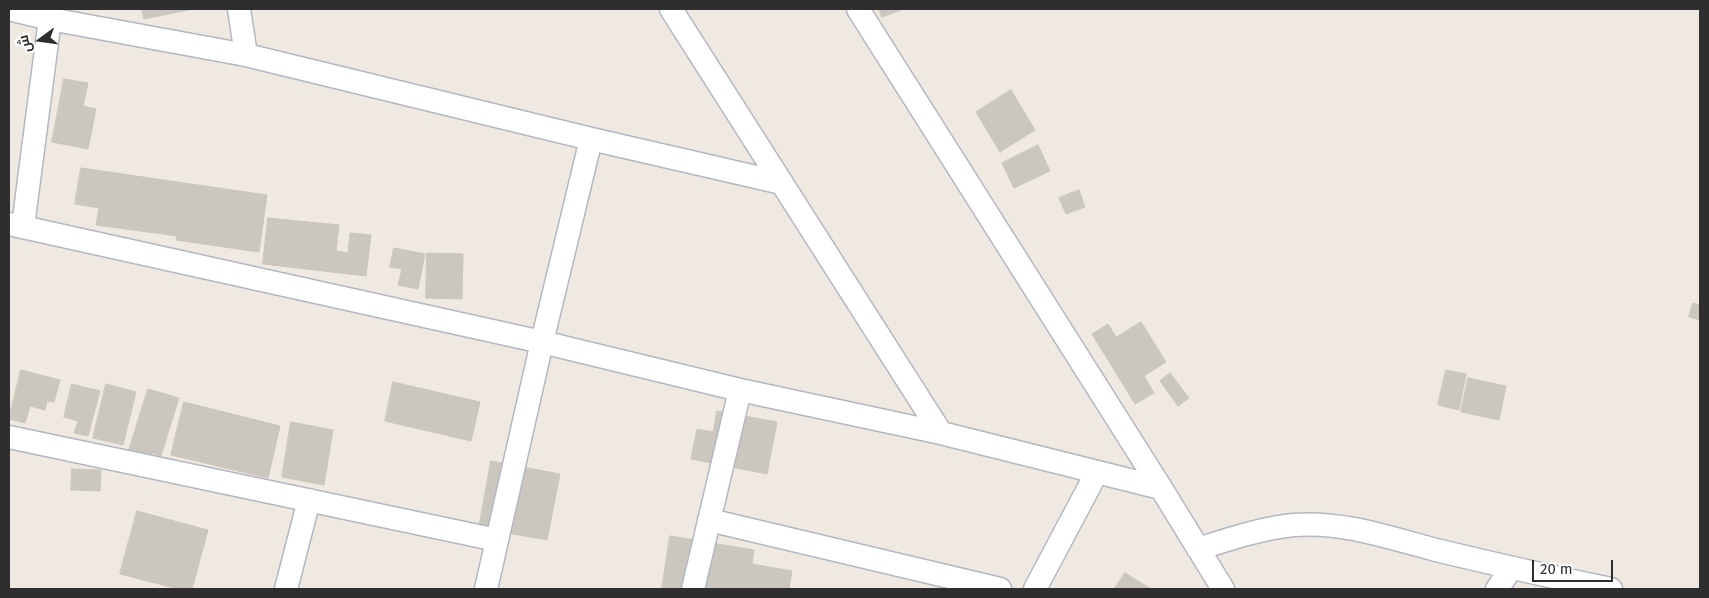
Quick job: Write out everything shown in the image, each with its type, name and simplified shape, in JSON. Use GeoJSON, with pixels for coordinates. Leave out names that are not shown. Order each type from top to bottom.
{"type":"FeatureCollection","features":[{"type":"Feature","properties":{"kind":"street"},"geometry":{"type":"LineString","coordinates":[[239,9],[246,55]]}},
{"type":"Feature","properties":{"kind":"street"},"geometry":{"type":"LineString","coordinates":[[671,9],[941,433]]}},
{"type":"Feature","properties":{"kind":"street"},"geometry":{"type":"LineString","coordinates":[[858,9],[1223,589]]}},
{"type":"Feature","properties":{"kind":"street"},"geometry":{"type":"LineString","coordinates":[[9,10],[50,14],[246,55],[591,139],[782,183]]}},
{"type":"Feature","properties":{"kind":"street"},"geometry":{"type":"LineString","coordinates":[[50,14],[16,225],[542,342],[740,390],[941,433],[1161,488]]}},
{"type":"Feature","properties":{"kind":"street"},"geometry":{"type":"LineString","coordinates":[[486,589],[542,342],[591,139]]}},
{"type":"Feature","properties":{"kind":"street"},"geometry":{"type":"LineString","coordinates":[[693,589],[740,390]]}},
{"type":"Feature","properties":{"kind":"street"},"geometry":{"type":"LineString","coordinates":[[10,441],[309,500],[497,540]]}},
{"type":"Feature","properties":{"kind":"street"},"geometry":{"type":"LineString","coordinates":[[1035,589],[1097,472]]}},
{"type":"Feature","properties":{"kind":"street"},"geometry":{"type":"LineString","coordinates":[[286,589],[309,500]]}},
{"type":"Feature","properties":{"kind":"street"},"geometry":{"type":"LineString","coordinates":[[709,520],[1000,589]]}},
{"type":"Feature","properties":{"kind":"street"},"geometry":{"type":"LineString","coordinates":[[1198,549],[1262,531],[1294,525],[1327,526],[1377,534],[1511,568],[1611,589]]}},
{"type":"Feature","properties":{"kind":"street"},"geometry":{"type":"LineString","coordinates":[[1497,589],[1511,568]]}},
{"type":"Feature","properties":{"kind":"building"},"geometry":{"type":"Polygon","coordinates":[[[142,9],[193,9],[144,19],[142,9]]]}},
{"type":"Feature","properties":{"kind":"building"},"geometry":{"type":"Polygon","coordinates":[[[879,9],[901,9],[901,10],[882,17],[879,9]]]}},
{"type":"Feature","properties":{"kind":"building"},"geometry":{"type":"Polygon","coordinates":[[[64,79],[88,83],[83,106],[96,109],[88,149],[52,142],[64,79]]]}},
{"type":"Feature","properties":{"kind":"building"},"geometry":{"type":"Polygon","coordinates":[[[1011,90],[1035,130],[1000,152],[976,112],[1011,90]]]}},
{"type":"Feature","properties":{"kind":"building"},"geometry":{"type":"Polygon","coordinates":[[[1038,145],[1050,171],[1014,188],[1002,163],[1038,145]]]}},
{"type":"Feature","properties":{"kind":"building"},"geometry":{"type":"Polygon","coordinates":[[[81,168],[267,195],[259,252],[176,240],[177,236],[96,225],[99,208],[75,204],[81,168]]]}},
{"type":"Feature","properties":{"kind":"building"},"geometry":{"type":"Polygon","coordinates":[[[1079,190],[1085,207],[1066,214],[1059,198],[1079,190]]]}},
{"type":"Feature","properties":{"kind":"building"},"geometry":{"type":"Polygon","coordinates":[[[268,218],[339,225],[336,251],[348,253],[350,233],[371,235],[366,276],[263,264],[268,218]]]}},
{"type":"Feature","properties":{"kind":"building"},"geometry":{"type":"Polygon","coordinates":[[[394,248],[425,254],[418,289],[398,285],[402,269],[390,267],[394,248]]]}},
{"type":"Feature","properties":{"kind":"building"},"geometry":{"type":"Polygon","coordinates":[[[427,253],[463,254],[462,299],[426,298],[427,253]]]}},
{"type":"Feature","properties":{"kind":"building"},"geometry":{"type":"Polygon","coordinates":[[[1693,303],[1700,305],[1700,320],[1689,317],[1693,303]]]}},
{"type":"Feature","properties":{"kind":"building"},"geometry":{"type":"Polygon","coordinates":[[[1141,322],[1166,362],[1144,376],[1154,393],[1135,404],[1092,334],[1108,324],[1116,337],[1141,322]]]}},
{"type":"Feature","properties":{"kind":"building"},"geometry":{"type":"Polygon","coordinates":[[[21,370],[60,380],[54,402],[47,401],[45,410],[30,406],[25,423],[9,419],[21,370]]]}},
{"type":"Feature","properties":{"kind":"building"},"geometry":{"type":"Polygon","coordinates":[[[1446,370],[1466,374],[1459,410],[1438,405],[1446,370]]]}},
{"type":"Feature","properties":{"kind":"building"},"geometry":{"type":"Polygon","coordinates":[[[1170,373],[1189,398],[1178,406],[1160,381],[1170,373]]]}},
{"type":"Feature","properties":{"kind":"building"},"geometry":{"type":"Polygon","coordinates":[[[1468,378],[1506,386],[1499,420],[1461,412],[1468,378]]]}},
{"type":"Feature","properties":{"kind":"building"},"geometry":{"type":"Polygon","coordinates":[[[393,382],[480,402],[471,441],[385,421],[393,382]]]}},
{"type":"Feature","properties":{"kind":"building"},"geometry":{"type":"Polygon","coordinates":[[[72,384],[100,391],[88,436],[74,433],[78,421],[64,417],[72,384]]]}},
{"type":"Feature","properties":{"kind":"building"},"geometry":{"type":"Polygon","coordinates":[[[106,384],[136,392],[123,445],[93,438],[106,384]]]}},
{"type":"Feature","properties":{"kind":"building"},"geometry":{"type":"Polygon","coordinates":[[[148,389],[179,398],[161,456],[152,453],[151,457],[129,450],[148,389]]]}},
{"type":"Feature","properties":{"kind":"building"},"geometry":{"type":"Polygon","coordinates":[[[184,402],[280,426],[268,478],[171,455],[184,402]]]}},
{"type":"Feature","properties":{"kind":"building"},"geometry":{"type":"Polygon","coordinates":[[[717,411],[777,422],[767,474],[691,459],[697,429],[713,432],[717,411]]]}},
{"type":"Feature","properties":{"kind":"building"},"geometry":{"type":"Polygon","coordinates":[[[291,422],[333,430],[324,485],[282,477],[291,422]]]}},
{"type":"Feature","properties":{"kind":"building"},"geometry":{"type":"Polygon","coordinates":[[[491,461],[560,474],[547,540],[479,528],[491,461]]]}},
{"type":"Feature","properties":{"kind":"building"},"geometry":{"type":"Polygon","coordinates":[[[72,469],[101,470],[100,491],[71,490],[72,469]]]}},
{"type":"Feature","properties":{"kind":"building"},"geometry":{"type":"Polygon","coordinates":[[[137,511],[208,530],[192,589],[179,589],[120,574],[137,511]]]}},
{"type":"Feature","properties":{"kind":"building"},"geometry":{"type":"Polygon","coordinates":[[[670,536],[754,550],[752,564],[792,571],[789,589],[662,589],[670,536]]]}},
{"type":"Feature","properties":{"kind":"building"},"geometry":{"type":"Polygon","coordinates":[[[1125,573],[1151,589],[1114,589],[1125,573]]]}}]}
